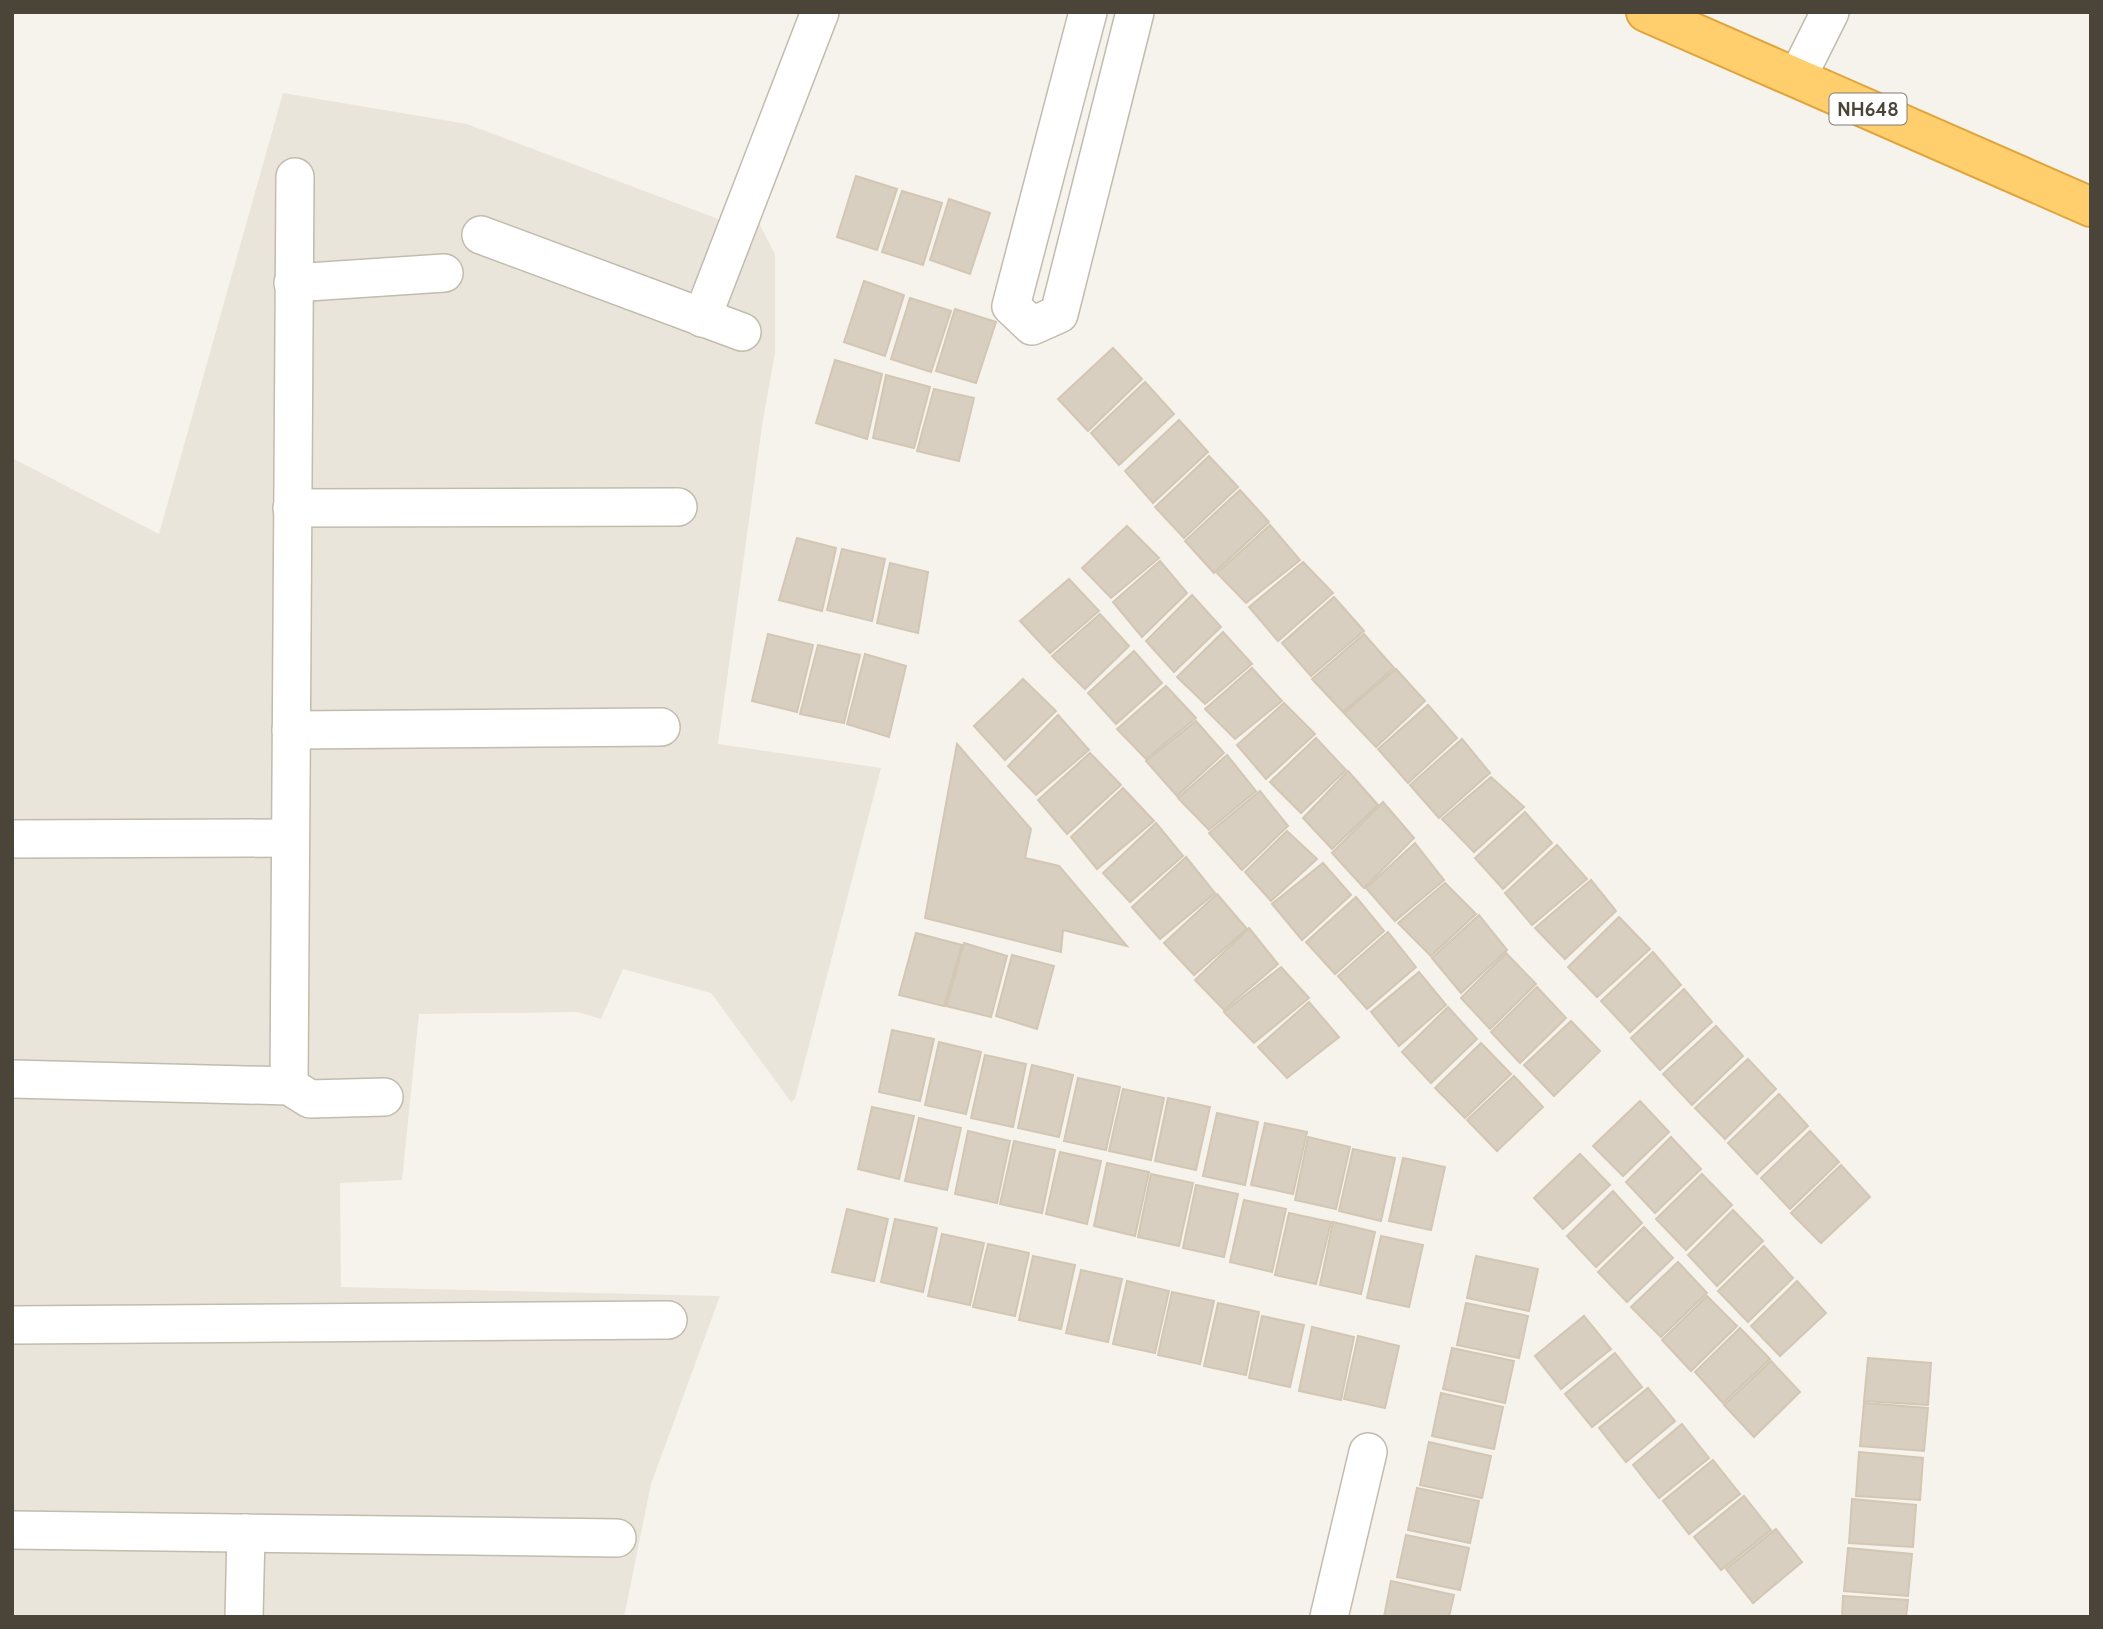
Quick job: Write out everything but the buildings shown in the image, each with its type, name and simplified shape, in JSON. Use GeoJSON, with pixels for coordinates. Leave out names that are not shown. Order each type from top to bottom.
{"type":"FeatureCollection","features":[{"type":"Feature","properties":{"kind":"highway","name":"NH648"},"geometry":{"type":"LineString","coordinates":[[1646,12],[2091,207]]}},
{"type":"Feature","properties":{"kind":"street"},"geometry":{"type":"LineString","coordinates":[[702,318],[820,12]]}},
{"type":"Feature","properties":{"kind":"street"},"geometry":{"type":"LineString","coordinates":[[1088,12],[1011,306],[1032,326],[1059,314],[1135,12]]}},
{"type":"Feature","properties":{"kind":"street"},"geometry":{"type":"LineString","coordinates":[[1797,78],[1830,12]]}},
{"type":"Feature","properties":{"kind":"street"},"geometry":{"type":"LineString","coordinates":[[289,1086],[295,177]]}},
{"type":"Feature","properties":{"kind":"street"},"geometry":{"type":"LineString","coordinates":[[481,234],[743,332]]}},
{"type":"Feature","properties":{"kind":"street"},"geometry":{"type":"LineString","coordinates":[[293,283],[443,273]]}},
{"type":"Feature","properties":{"kind":"street"},"geometry":{"type":"LineString","coordinates":[[292,508],[678,507]]}},
{"type":"Feature","properties":{"kind":"street"},"geometry":{"type":"LineString","coordinates":[[291,730],[661,727]]}},
{"type":"Feature","properties":{"kind":"street"},"geometry":{"type":"LineString","coordinates":[[12,839],[290,838]]}},
{"type":"Feature","properties":{"kind":"street"},"geometry":{"type":"LineString","coordinates":[[12,1079],[289,1086],[310,1099],[384,1097]]}},
{"type":"Feature","properties":{"kind":"street"},"geometry":{"type":"LineString","coordinates":[[12,1325],[668,1320]]}},
{"type":"Feature","properties":{"kind":"street"},"geometry":{"type":"LineString","coordinates":[[1329,1617],[1368,1452]]}},
{"type":"Feature","properties":{"kind":"street"},"geometry":{"type":"LineString","coordinates":[[12,1530],[617,1538]]}},
{"type":"Feature","properties":{"kind":"street"},"geometry":{"type":"LineString","coordinates":[[244,1617],[246,1533]]}},
{"type":"Feature","properties":{"kind":"shaded area"},"geometry":{"type":"Polygon","coordinates":[[[283,93],[467,124],[721,220],[754,214],[775,254],[775,354],[763,419],[718,744],[881,768],[795,1099],[791,1102],[711,993],[623,969],[601,1019],[578,1012],[419,1014],[402,1180],[340,1183],[341,1287],[720,1296],[651,1484],[624,1617],[12,1617],[12,458],[159,534],[283,93]]]}}]}
